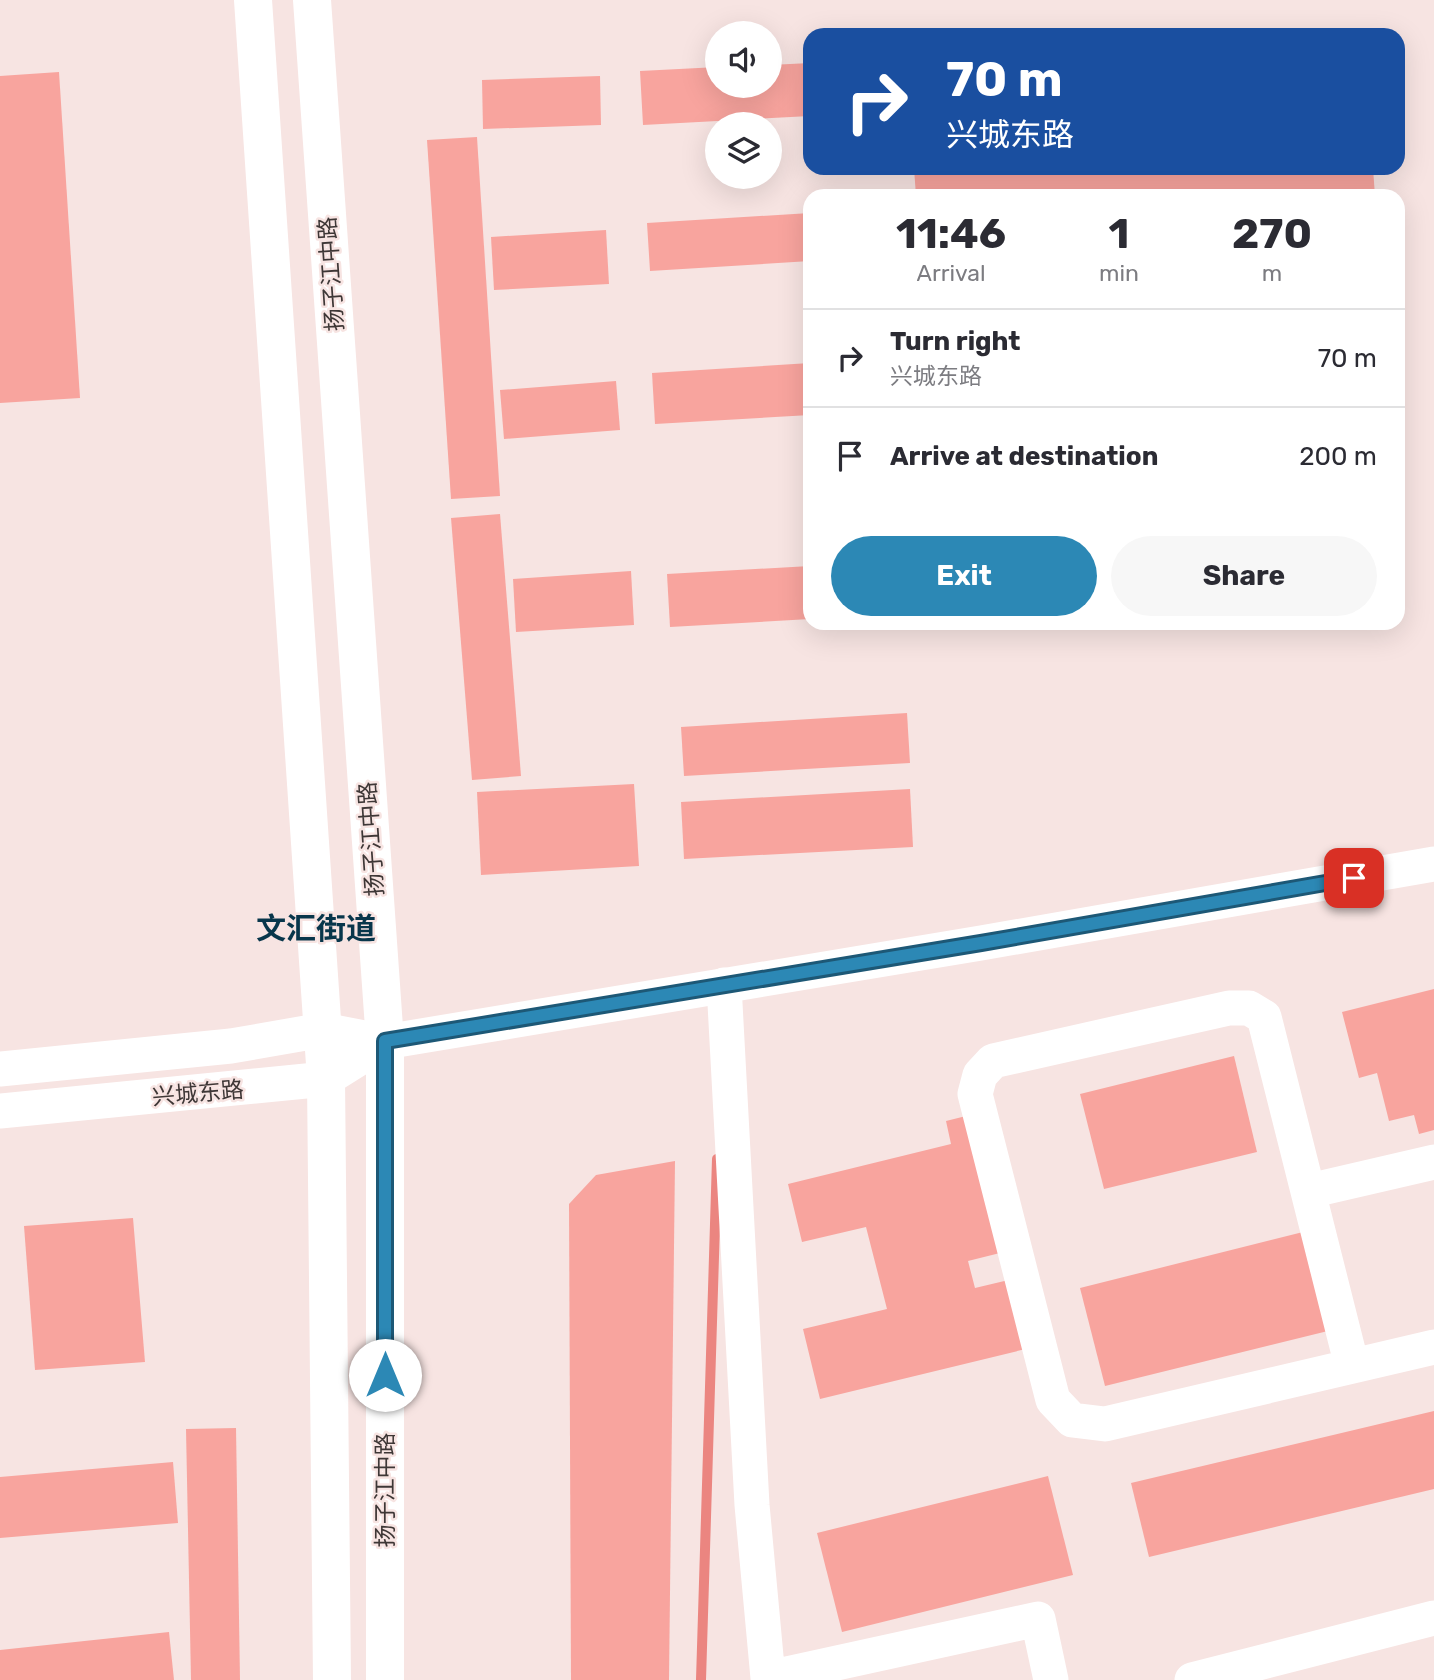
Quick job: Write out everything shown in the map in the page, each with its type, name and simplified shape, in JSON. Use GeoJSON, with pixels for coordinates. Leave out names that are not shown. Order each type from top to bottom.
{"type":"FeatureCollection","features":[{"type":"Feature","properties":{"kind":"main road"},"geometry":{"type":"LineString","coordinates":[[253,0],[326,1079],[332,1680]]}},
{"type":"Feature","properties":{"kind":"main road","name":"扬子江中路"},"geometry":{"type":"LineString","coordinates":[[312,0],[385,1041],[385,1680]]}},
{"type":"Feature","properties":{"kind":"street","name":"兴城东路"},"geometry":{"type":"LineString","coordinates":[[0,1069],[231,1046],[323,1030],[385,1041],[981,943],[1434,864]]}},
{"type":"Feature","properties":{"kind":"street"},"geometry":{"type":"LineString","coordinates":[[724,985],[752,1505],[768,1678],[1038,1619],[1051,1680]]}},
{"type":"Feature","properties":{"kind":"street"},"geometry":{"type":"LineString","coordinates":[[1352,1366],[1264,1017],[1249,1008],[1230,1008],[993,1061],[980,1075],[975,1094],[1053,1399],[1072,1420],[1105,1424],[1434,1347]]}},
{"type":"Feature","properties":{"kind":"street","name":"兴城东路"},"geometry":{"type":"LineString","coordinates":[[0,1111],[326,1079],[385,1041]]}},
{"type":"Feature","properties":{"kind":"street"},"geometry":{"type":"LineString","coordinates":[[1309,1191],[1434,1162]]}},
{"type":"Feature","properties":{"kind":"street"},"geometry":{"type":"LineString","coordinates":[[1192,1680],[1434,1618]]}},
{"type":"Feature","properties":{"kind":"building"},"geometry":{"type":"Polygon","coordinates":[[[803,63],[803,116],[782,118],[782,112],[705,112],[705,122],[643,125],[640,71],[705,68],[705,98],[782,98],[782,64],[803,63]]]}},
{"type":"Feature","properties":{"kind":"building"},"geometry":{"type":"Polygon","coordinates":[[[59,72],[80,398],[0,403],[0,76],[59,72]]]}},
{"type":"Feature","properties":{"kind":"building"},"geometry":{"type":"Polygon","coordinates":[[[600,76],[601,125],[483,129],[482,80],[600,76]]]}},
{"type":"Feature","properties":{"kind":"building"},"geometry":{"type":"Polygon","coordinates":[[[477,137],[500,496],[451,499],[427,140],[477,137]]]}},
{"type":"Feature","properties":{"kind":"building"},"geometry":{"type":"Polygon","coordinates":[[[914,175],[1374,175],[1374,189],[916,189],[914,175]]]}},
{"type":"Feature","properties":{"kind":"building"},"geometry":{"type":"Polygon","coordinates":[[[803,213],[803,261],[650,271],[647,223],[803,213]]]}},
{"type":"Feature","properties":{"kind":"building"},"geometry":{"type":"Polygon","coordinates":[[[606,230],[609,284],[494,290],[491,237],[606,230]]]}},
{"type":"Feature","properties":{"kind":"building"},"geometry":{"type":"Polygon","coordinates":[[[803,363],[803,415],[655,424],[652,373],[803,363]]]}},
{"type":"Feature","properties":{"kind":"building"},"geometry":{"type":"Polygon","coordinates":[[[616,381],[620,430],[504,439],[500,390],[616,381]]]}},
{"type":"Feature","properties":{"kind":"building"},"geometry":{"type":"Polygon","coordinates":[[[500,514],[521,776],[472,780],[451,518],[500,514]]]}},
{"type":"Feature","properties":{"kind":"building"},"geometry":{"type":"Polygon","coordinates":[[[803,566],[803,619],[670,627],[667,574],[803,566]]]}},
{"type":"Feature","properties":{"kind":"building"},"geometry":{"type":"Polygon","coordinates":[[[631,571],[634,625],[516,632],[513,579],[631,571]]]}},
{"type":"Feature","properties":{"kind":"building"},"geometry":{"type":"Polygon","coordinates":[[[907,713],[910,763],[684,776],[681,727],[907,713]]]}},
{"type":"Feature","properties":{"kind":"building"},"geometry":{"type":"Polygon","coordinates":[[[634,784],[639,866],[481,875],[477,792],[634,784]]]}},
{"type":"Feature","properties":{"kind":"building"},"geometry":{"type":"Polygon","coordinates":[[[910,789],[913,847],[684,859],[681,802],[910,789]]]}},
{"type":"Feature","properties":{"kind":"building"},"geometry":{"type":"Polygon","coordinates":[[[1434,989],[1434,1130],[1419,1134],[1414,1115],[1389,1121],[1377,1073],[1359,1078],[1342,1012],[1434,989]]]}},
{"type":"Feature","properties":{"kind":"building"},"geometry":{"type":"Polygon","coordinates":[[[1234,1056],[1257,1152],[1104,1189],[1080,1094],[1234,1056]]]}},
{"type":"Feature","properties":{"kind":"building"},"geometry":{"type":"Polygon","coordinates":[[[966,1116],[1000,1253],[968,1261],[975,1288],[1017,1278],[1034,1347],[820,1399],[803,1329],[887,1309],[866,1227],[802,1242],[788,1184],[951,1144],[946,1121],[966,1116]]]}},
{"type":"Feature","properties":{"kind":"building"},"geometry":{"type":"Polygon","coordinates":[[[675,1161],[669,1680],[571,1680],[569,1204],[596,1175],[675,1161]]]}},
{"type":"Feature","properties":{"kind":"building"},"geometry":{"type":"Polygon","coordinates":[[[133,1218],[145,1362],[35,1370],[24,1226],[133,1218]]]}},
{"type":"Feature","properties":{"kind":"building"},"geometry":{"type":"Polygon","coordinates":[[[1311,1230],[1336,1329],[1105,1386],[1080,1288],[1311,1230]]]}},
{"type":"Feature","properties":{"kind":"building"},"geometry":{"type":"Polygon","coordinates":[[[1434,1411],[1434,1489],[1149,1557],[1131,1483],[1434,1411]]]}},
{"type":"Feature","properties":{"kind":"building"},"geometry":{"type":"Polygon","coordinates":[[[236,1428],[240,1680],[191,1680],[186,1429],[236,1428]]]}},
{"type":"Feature","properties":{"kind":"building"},"geometry":{"type":"Polygon","coordinates":[[[173,1462],[178,1523],[0,1538],[0,1477],[173,1462]]]}},
{"type":"Feature","properties":{"kind":"building"},"geometry":{"type":"Polygon","coordinates":[[[1048,1476],[1073,1575],[842,1632],[817,1533],[1048,1476]]]}},
{"type":"Feature","properties":{"kind":"building"},"geometry":{"type":"Polygon","coordinates":[[[169,1632],[174,1680],[0,1680],[0,1650],[169,1632]]]}},
{"type":"Feature","properties":{"kind":"waterway"},"geometry":{"type":"LineString","coordinates":[[701,1680],[717,1159]]}},
{"type":"Feature","properties":{"kind":"district","name":"文汇街道"},"geometry":{"type":"Point","coordinates":[316,929]}},
{"type":"Feature","properties":{"kind":"route"},"geometry":{"type":"LineString","coordinates":[[385,1375],[385,1041],[981,943],[1354,878]]}}]}
